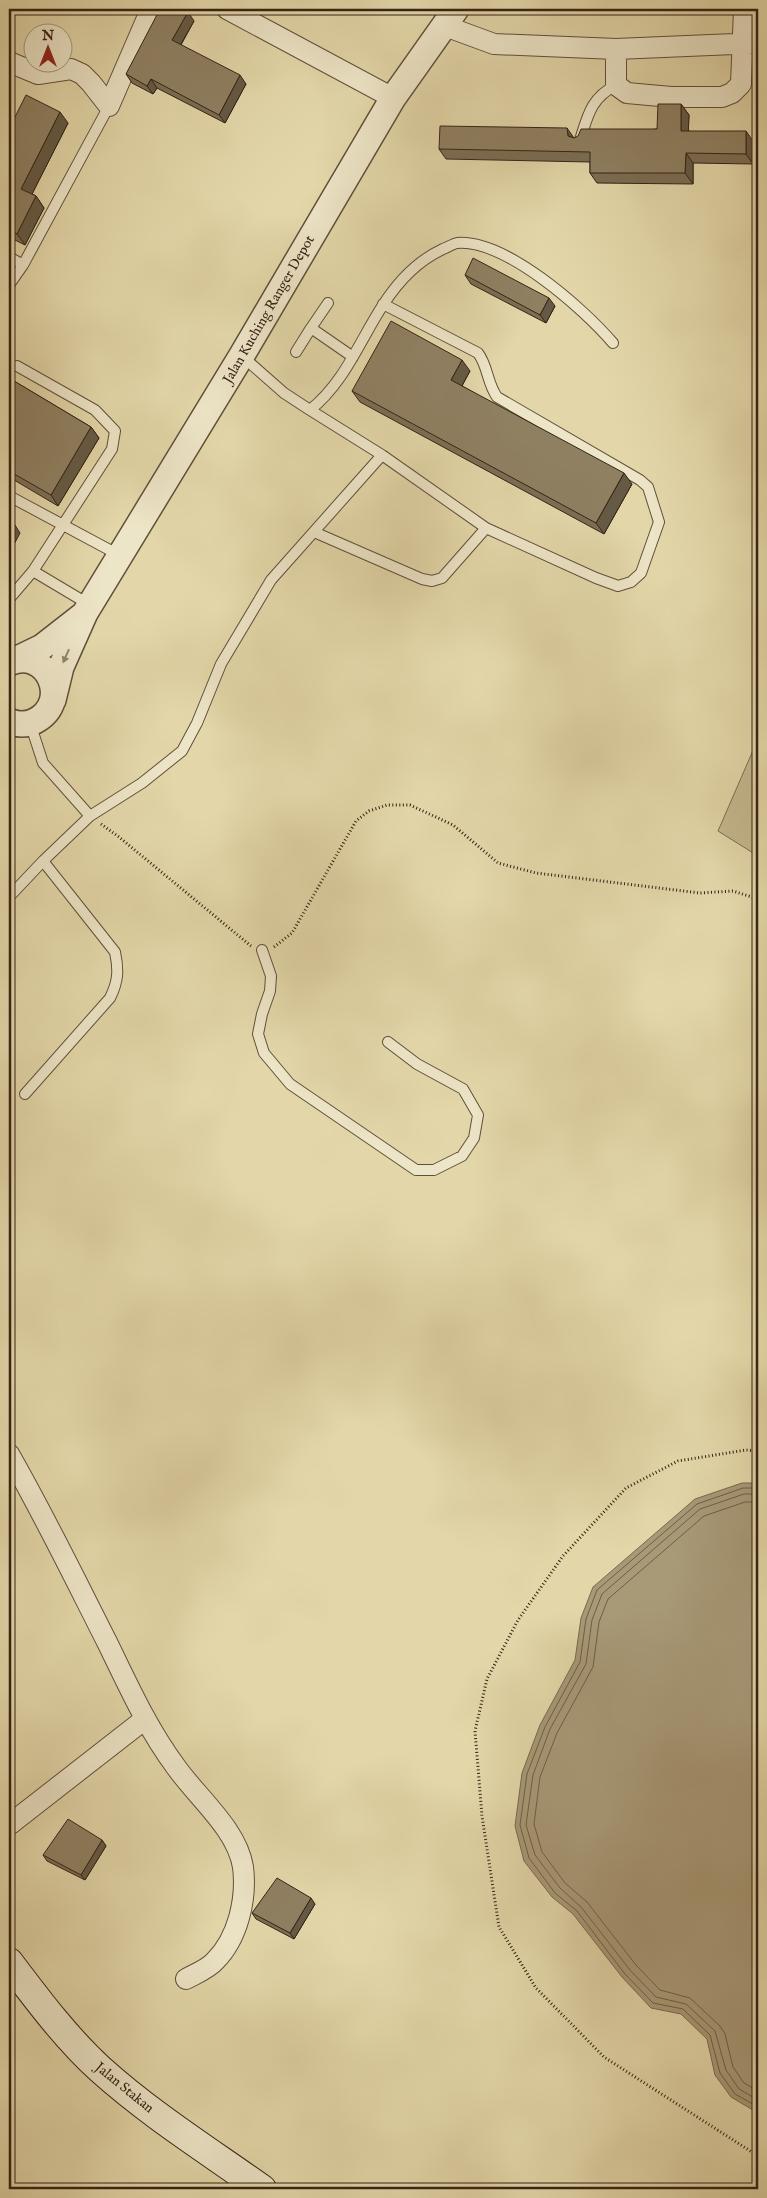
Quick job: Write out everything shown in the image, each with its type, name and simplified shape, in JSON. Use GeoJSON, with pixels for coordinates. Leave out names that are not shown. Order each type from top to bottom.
{"type":"FeatureCollection","features":[{"type":"Feature","properties":{"kind":"main road","name":"Jalan Stakan"},"geometry":{"type":"LineString","coordinates":[[9,1962],[52,2017],[99,2068],[141,2103],[262,2189]]}},
{"type":"Feature","properties":{"kind":"street"},"geometry":{"type":"LineString","coordinates":[[9,62],[38,74],[71,69],[82,74],[109,106],[151,9]]}},
{"type":"Feature","properties":{"kind":"street"},"geometry":{"type":"LineString","coordinates":[[227,9],[393,98]]}},
{"type":"Feature","properties":{"kind":"street"},"geometry":{"type":"LineString","coordinates":[[616,49],[616,84],[627,93],[671,97],[722,97],[732,93],[741,84],[750,43],[744,9],[758,9]]}},
{"type":"Feature","properties":{"kind":"street"},"geometry":{"type":"LineString","coordinates":[[450,17],[494,44],[616,49],[750,43]]}},
{"type":"Feature","properties":{"kind":"street","name":"Jalan Kuching Ranger Depot"},"geometry":{"type":"LineString","coordinates":[[53,700],[61,666],[88,609],[242,355],[393,98],[450,17]]}},
{"type":"Feature","properties":{"kind":"street"},"geometry":{"type":"LineString","coordinates":[[12,662],[42,646],[88,609]]}},
{"type":"Feature","properties":{"kind":"street"},"geometry":{"type":"LineString","coordinates":[[12,662],[31,661],[43,667],[51,679],[54,689],[53,700],[42,717],[19,722]]}},
{"type":"Feature","properties":{"kind":"street"},"geometry":{"type":"LineString","coordinates":[[9,1454],[67,1561],[145,1719],[177,1770],[220,1820],[233,1842],[243,1866],[241,1916],[231,1941],[214,1962],[186,1979]]}},
{"type":"Feature","properties":{"kind":"street"},"geometry":{"type":"LineString","coordinates":[[9,1825],[145,1719]]}},
{"type":"Feature","properties":{"kind":"lane"},"geometry":{"type":"LineString","coordinates":[[580,142],[590,108],[602,94],[616,84]]}},
{"type":"Feature","properties":{"kind":"lane"},"geometry":{"type":"LineString","coordinates":[[9,285],[23,265],[109,106]]}},
{"type":"Feature","properties":{"kind":"lane"},"geometry":{"type":"LineString","coordinates":[[310,410],[324,399],[353,357],[384,304],[406,274],[419,262],[456,243],[478,245],[500,253],[557,289],[596,324],[612,343]]}},
{"type":"Feature","properties":{"kind":"lane"},"geometry":{"type":"LineString","coordinates":[[9,258],[23,265]]}},
{"type":"Feature","properties":{"kind":"lane"},"geometry":{"type":"LineString","coordinates":[[296,352],[328,302]]}},
{"type":"Feature","properties":{"kind":"lane"},"geometry":{"type":"LineString","coordinates":[[242,355],[284,393],[382,455],[486,528],[596,578],[618,586],[631,582],[641,573],[659,522],[648,487],[640,480],[497,397],[491,389],[485,362],[478,353],[384,304]]}},
{"type":"Feature","properties":{"kind":"lane"},"geometry":{"type":"LineString","coordinates":[[310,328],[353,357]]}},
{"type":"Feature","properties":{"kind":"lane"},"geometry":{"type":"LineString","coordinates":[[9,599],[33,571],[112,449],[115,431],[95,410],[17,366]]}},
{"type":"Feature","properties":{"kind":"lane"},"geometry":{"type":"LineString","coordinates":[[9,898],[43,861],[90,816],[142,783],[182,751],[197,723],[221,664],[271,580],[382,455]]}},
{"type":"Feature","properties":{"kind":"lane"},"geometry":{"type":"LineString","coordinates":[[9,496],[62,526],[120,555]]}},
{"type":"Feature","properties":{"kind":"lane"},"geometry":{"type":"LineString","coordinates":[[314,532],[422,579],[432,581],[442,578],[486,528]]}},
{"type":"Feature","properties":{"kind":"lane"},"geometry":{"type":"LineString","coordinates":[[33,571],[88,609]]}},
{"type":"Feature","properties":{"kind":"lane"},"geometry":{"type":"LineString","coordinates":[[19,722],[43,763],[90,816]]}},
{"type":"Feature","properties":{"kind":"lane"},"geometry":{"type":"LineString","coordinates":[[25,1094],[110,998],[118,981],[115,952],[43,861]]}},
{"type":"Feature","properties":{"kind":"lane"},"geometry":{"type":"LineString","coordinates":[[262,950],[271,976],[270,991],[262,1014],[258,1034],[264,1053],[290,1084],[416,1170],[434,1170],[462,1156],[474,1138],[478,1115],[463,1089],[418,1064],[388,1042]]}},
{"type":"Feature","properties":{"kind":"path"},"geometry":{"type":"LineString","coordinates":[[90,816],[119,837],[247,945],[262,950],[277,947],[292,933],[356,821],[368,811],[387,805],[410,805],[453,825],[498,863],[536,873],[700,892],[733,891],[758,899]]}},
{"type":"Feature","properties":{"kind":"path"},"geometry":{"type":"LineString","coordinates":[[758,1451],[746,1450],[678,1461],[626,1488],[563,1556],[518,1620],[487,1679],[476,1731],[482,1816],[499,1927],[536,1988],[604,2057],[758,2156]]}},
{"type":"Feature","properties":{"kind":"shaded area"},"geometry":{"type":"Polygon","coordinates":[[[758,739],[758,856],[718,831],[758,739]]]}},
{"type":"Feature","properties":{"kind":"water"},"geometry":{"type":"Polygon","coordinates":[[[742,1483],[758,1483],[758,2113],[731,2097],[715,2075],[707,2039],[681,2014],[651,2008],[622,1977],[573,1914],[552,1897],[524,1861],[515,1826],[522,1773],[540,1725],[575,1660],[581,1618],[593,1587],[695,1499],[742,1483]]]}},
{"type":"Feature","properties":{"kind":"building"},"geometry":{"type":"Polygon","coordinates":[[[160,9],[181,9],[188,12],[172,40],[240,75],[219,115],[151,79],[147,86],[126,74],[160,9]]]}},
{"type":"Feature","properties":{"kind":"building"},"geometry":{"type":"Polygon","coordinates":[[[26,95],[60,112],[21,189],[36,196],[17,234],[9,230],[9,129],[26,95]]]}},
{"type":"Feature","properties":{"kind":"building"},"geometry":{"type":"Polygon","coordinates":[[[658,104],[681,104],[681,131],[746,131],[746,154],[686,153],[685,173],[590,173],[590,152],[439,149],[440,126],[567,128],[568,136],[574,138],[578,136],[581,129],[657,129],[658,104]]]}},
{"type":"Feature","properties":{"kind":"building"},"geometry":{"type":"Polygon","coordinates":[[[473,258],[549,298],[540,315],[465,275],[473,258]]]}},
{"type":"Feature","properties":{"kind":"building"},"geometry":{"type":"Polygon","coordinates":[[[391,321],[462,360],[451,380],[624,473],[596,523],[352,391],[391,321]]]}},
{"type":"Feature","properties":{"kind":"building"},"geometry":{"type":"Polygon","coordinates":[[[9,378],[91,427],[51,495],[9,471],[9,378]]]}},
{"type":"Feature","properties":{"kind":"building"},"geometry":{"type":"Polygon","coordinates":[[[9,520],[13,522],[9,529],[9,520]]]}},
{"type":"Feature","properties":{"kind":"building"},"geometry":{"type":"Polygon","coordinates":[[[68,1819],[102,1840],[81,1875],[43,1855],[68,1819]]]}},
{"type":"Feature","properties":{"kind":"building"},"geometry":{"type":"Polygon","coordinates":[[[277,1878],[311,1898],[290,1933],[252,1913],[277,1878]]]}}]}
